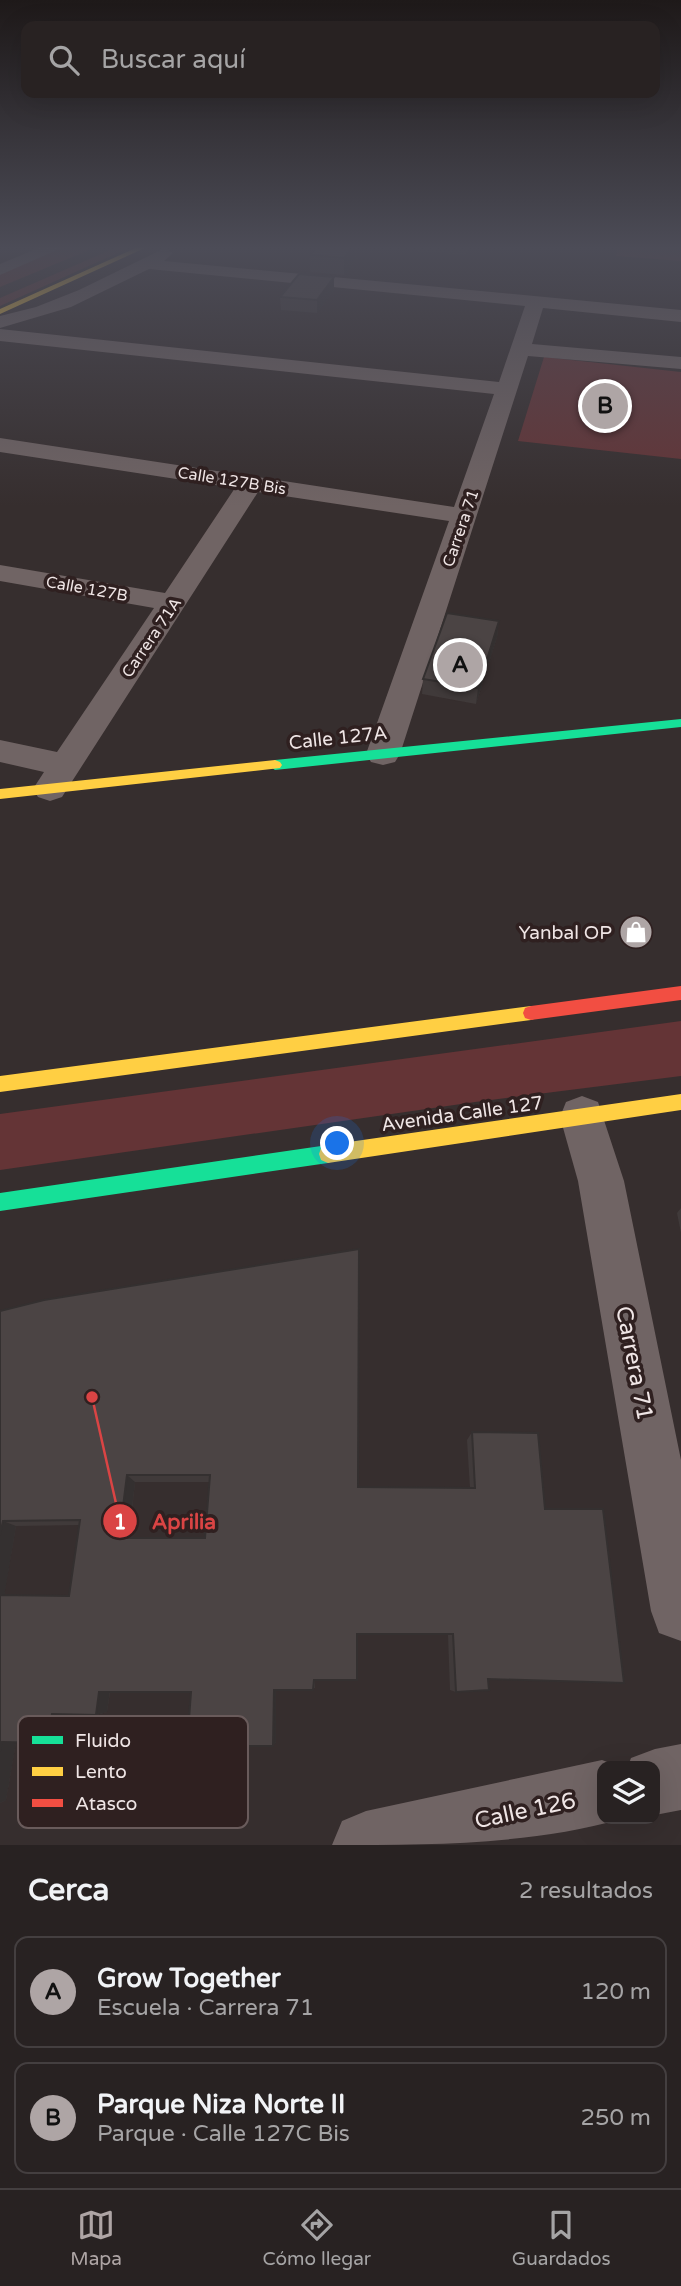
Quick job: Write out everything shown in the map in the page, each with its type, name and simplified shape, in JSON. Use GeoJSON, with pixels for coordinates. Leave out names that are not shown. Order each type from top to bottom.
{"type":"FeatureCollection","features":[{"type":"Feature","properties":{"kind":"main road","name":"Calle 127A"},"geometry":{"type":"LineString","coordinates":[[0,794],[58,777],[383,754],[681,723]]}},
{"type":"Feature","properties":{"kind":"main road"},"geometry":{"type":"LineString","coordinates":[[0,1084],[681,993]]}},
{"type":"Feature","properties":{"kind":"main road","name":"Avenida Calle 127"},"geometry":{"type":"LineString","coordinates":[[0,1202],[681,1102]]}},
{"type":"Feature","properties":{"kind":"street","name":"Carrera 71"},"geometry":{"type":"LineString","coordinates":[[383,754],[526,333]]}},
{"type":"Feature","properties":{"kind":"street"},"geometry":{"type":"LineString","coordinates":[[0,335],[507,389]]}},
{"type":"Feature","properties":{"kind":"street"},"geometry":{"type":"LineString","coordinates":[[9,353],[27,337]]}},
{"type":"Feature","properties":{"kind":"street"},"geometry":{"type":"LineString","coordinates":[[521,349],[681,363]]}},
{"type":"Feature","properties":{"kind":"street","name":"Calle 127B Bis"},"geometry":{"type":"LineString","coordinates":[[0,445],[464,516]]}},
{"type":"Feature","properties":{"kind":"street","name":"Carrera 71A"},"geometry":{"type":"LineString","coordinates":[[58,777],[251,483]]}},
{"type":"Feature","properties":{"kind":"street","name":"Calle 127B"},"geometry":{"type":"LineString","coordinates":[[0,573],[174,603]]}},
{"type":"Feature","properties":{"kind":"street"},"geometry":{"type":"LineString","coordinates":[[0,751],[58,777]]}},
{"type":"Feature","properties":{"kind":"street","name":"Carrera 71"},"geometry":{"type":"LineString","coordinates":[[582,1117],[601,1181],[681,1611]]}},
{"type":"Feature","properties":{"kind":"street"},"geometry":{"type":"LineString","coordinates":[[660,1781],[681,1777]]}},
{"type":"Feature","properties":{"kind":"street","name":"Calle 126"},"geometry":{"type":"LineString","coordinates":[[366,1845],[597,1794]]}},
{"type":"Feature","properties":{"kind":"shaded area"},"geometry":{"type":"Polygon","coordinates":[[[544,357],[681,372],[681,459],[518,441],[544,357]]]}},
{"type":"Feature","properties":{"kind":"shaded area"},"geometry":{"type":"Polygon","coordinates":[[[681,1021],[681,1076],[475,1102],[0,1170],[0,1114],[681,1021]]]}},
{"type":"Feature","properties":{"kind":"building"},"geometry":{"type":"Polygon","coordinates":[[[447,613],[499,621],[478,688],[423,679],[447,613]]]}},
{"type":"Feature","properties":{"kind":"building"},"geometry":{"type":"Polygon","coordinates":[[[359,1249],[358,1487],[475,1488],[472,1432],[538,1433],[545,1509],[603,1509],[624,1683],[488,1679],[489,1690],[456,1692],[453,1634],[357,1634],[357,1680],[314,1680],[313,1690],[274,1690],[273,1746],[248,1746],[248,1716],[189,1716],[191,1692],[99,1692],[96,1715],[18,1716],[18,1742],[2,1742],[0,1751],[0,1595],[69,1596],[80,1520],[3,1521],[0,1535],[0,1311],[44,1300],[359,1249]],[[127,1475],[119,1538],[205,1538],[210,1475],[127,1475]]]}},
{"type":"Feature","properties":{"kind":"traffic: fast"},"geometry":{"type":"LineString","coordinates":[[275,765],[681,723]]}},
{"type":"Feature","properties":{"kind":"traffic: fast"},"geometry":{"type":"LineString","coordinates":[[0,1202],[328,1154]]}},
{"type":"Feature","properties":{"kind":"traffic: slow"},"geometry":{"type":"LineString","coordinates":[[0,794],[275,765]]}},
{"type":"Feature","properties":{"kind":"traffic: slow"},"geometry":{"type":"LineString","coordinates":[[0,1084],[531,1013]]}},
{"type":"Feature","properties":{"kind":"traffic: slow"},"geometry":{"type":"LineString","coordinates":[[328,1154],[681,1102]]}},
{"type":"Feature","properties":{"kind":"traffic: jam"},"geometry":{"type":"LineString","coordinates":[[531,1013],[681,993]]}},
{"type":"Feature","properties":{"kind":"place","name":"Parque Niza Norte II"},"geometry":{"type":"Point","coordinates":[605,406]}},
{"type":"Feature","properties":{"kind":"place","name":"Grow Together"},"geometry":{"type":"Point","coordinates":[460,665]}},
{"type":"Feature","properties":{"kind":"place","name":"Yanbal OP"},"geometry":{"type":"Point","coordinates":[636,932]}},
{"type":"Feature","properties":{"kind":"place","name":"Aprilia"},"geometry":{"type":"Point","coordinates":[92,1397]}}]}
